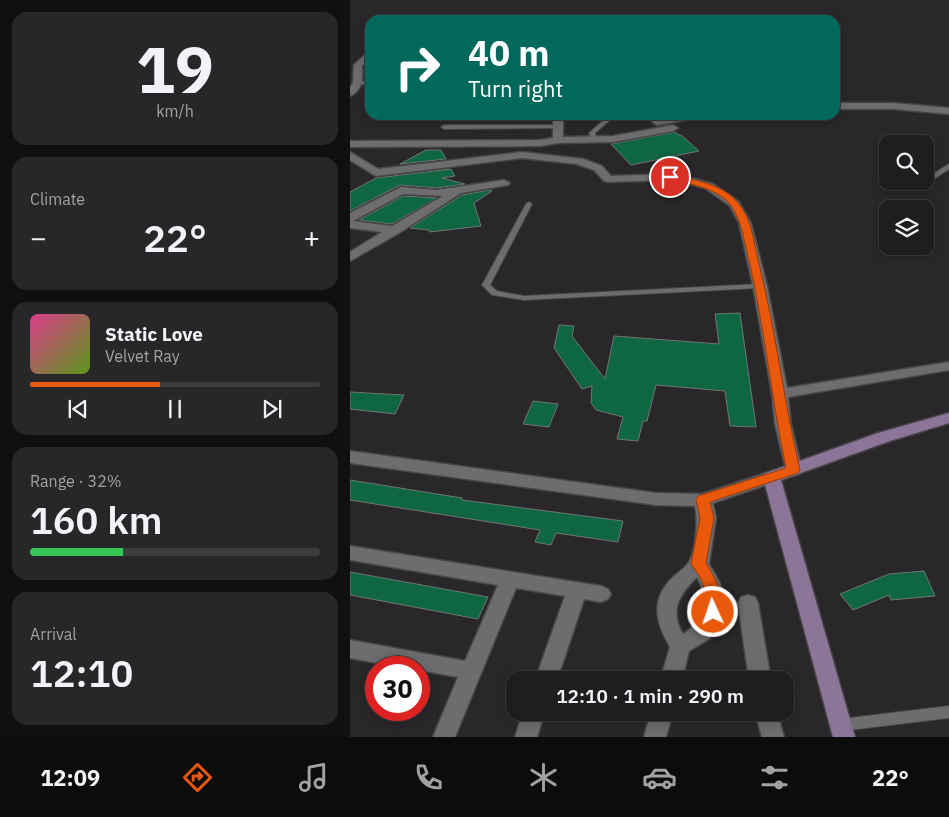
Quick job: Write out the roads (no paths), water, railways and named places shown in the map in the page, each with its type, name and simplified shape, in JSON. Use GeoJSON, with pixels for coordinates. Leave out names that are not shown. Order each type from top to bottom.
{"type":"FeatureCollection","features":[{"type":"Feature","properties":{"kind":"street"},"geometry":{"type":"LineString","coordinates":[[350,94],[356,78],[358,65],[365,62]]}},
{"type":"Feature","properties":{"kind":"street"},"geometry":{"type":"LineString","coordinates":[[840,106],[893,106],[949,111]]}},
{"type":"Feature","properties":{"kind":"street"},"geometry":{"type":"LineString","coordinates":[[558,120],[558,140]]}},
{"type":"Feature","properties":{"kind":"street"},"geometry":{"type":"LineString","coordinates":[[594,138],[606,132],[671,120]]}},
{"type":"Feature","properties":{"kind":"street"},"geometry":{"type":"LineString","coordinates":[[350,144],[540,144],[558,140],[613,139],[672,128]]}},
{"type":"Feature","properties":{"kind":"street"},"geometry":{"type":"LineString","coordinates":[[350,155],[376,173],[522,155],[579,161],[598,168],[608,180],[670,177],[709,186],[734,204],[745,223],[760,286],[780,394],[783,424],[793,470]]}},
{"type":"Feature","properties":{"kind":"street"},"geometry":{"type":"LineString","coordinates":[[350,218],[401,190],[426,193],[504,183]]}},
{"type":"Feature","properties":{"kind":"street"},"geometry":{"type":"LineString","coordinates":[[350,257],[460,190]]}},
{"type":"Feature","properties":{"kind":"street"},"geometry":{"type":"LineString","coordinates":[[350,224],[396,230]]}},
{"type":"Feature","properties":{"kind":"street"},"geometry":{"type":"LineString","coordinates":[[780,394],[949,366]]}},
{"type":"Feature","properties":{"kind":"street"},"geometry":{"type":"LineString","coordinates":[[350,457],[656,499],[703,500],[884,438],[949,418]]}},
{"type":"Feature","properties":{"kind":"street"},"geometry":{"type":"LineString","coordinates":[[772,477],[842,731]]}},
{"type":"Feature","properties":{"kind":"street"},"geometry":{"type":"LineString","coordinates":[[680,646],[670,629],[666,616],[669,599],[676,586],[699,564],[707,518],[703,500]]}},
{"type":"Feature","properties":{"kind":"street"},"geometry":{"type":"LineString","coordinates":[[350,553],[600,594]]}},
{"type":"Feature","properties":{"kind":"street"},"geometry":{"type":"LineString","coordinates":[[673,671],[680,646],[702,633],[713,612],[713,595],[710,582],[699,564]]}},
{"type":"Feature","properties":{"kind":"street"},"geometry":{"type":"LineString","coordinates":[[444,737],[510,579]]}},
{"type":"Feature","properties":{"kind":"street"},"geometry":{"type":"LineString","coordinates":[[549,671],[577,590]]}},
{"type":"Feature","properties":{"kind":"street"},"geometry":{"type":"LineString","coordinates":[[748,603],[759,671]]}},
{"type":"Feature","properties":{"kind":"street"},"geometry":{"type":"LineString","coordinates":[[350,650],[472,671]]}},
{"type":"Feature","properties":{"kind":"street"},"geometry":{"type":"LineString","coordinates":[[526,737],[531,721]]}},
{"type":"Feature","properties":{"kind":"street"},"geometry":{"type":"LineString","coordinates":[[655,737],[659,721]]}},
{"type":"Feature","properties":{"kind":"street"},"geometry":{"type":"LineString","coordinates":[[769,721],[773,737]]}},
{"type":"Feature","properties":{"kind":"lane"},"geometry":{"type":"LineString","coordinates":[[594,138],[592,133],[594,130],[607,120]]}},
{"type":"Feature","properties":{"kind":"lane"},"geometry":{"type":"LineString","coordinates":[[444,127],[558,127]]}},
{"type":"Feature","properties":{"kind":"lane"},"geometry":{"type":"LineString","coordinates":[[934,176],[949,166]]}},
{"type":"Feature","properties":{"kind":"lane"},"geometry":{"type":"LineString","coordinates":[[529,204],[486,285],[495,293],[524,298],[760,286]]}},
{"type":"Feature","properties":{"kind":"lane"},"geometry":{"type":"LineString","coordinates":[[842,731],[949,712]]}}]}
